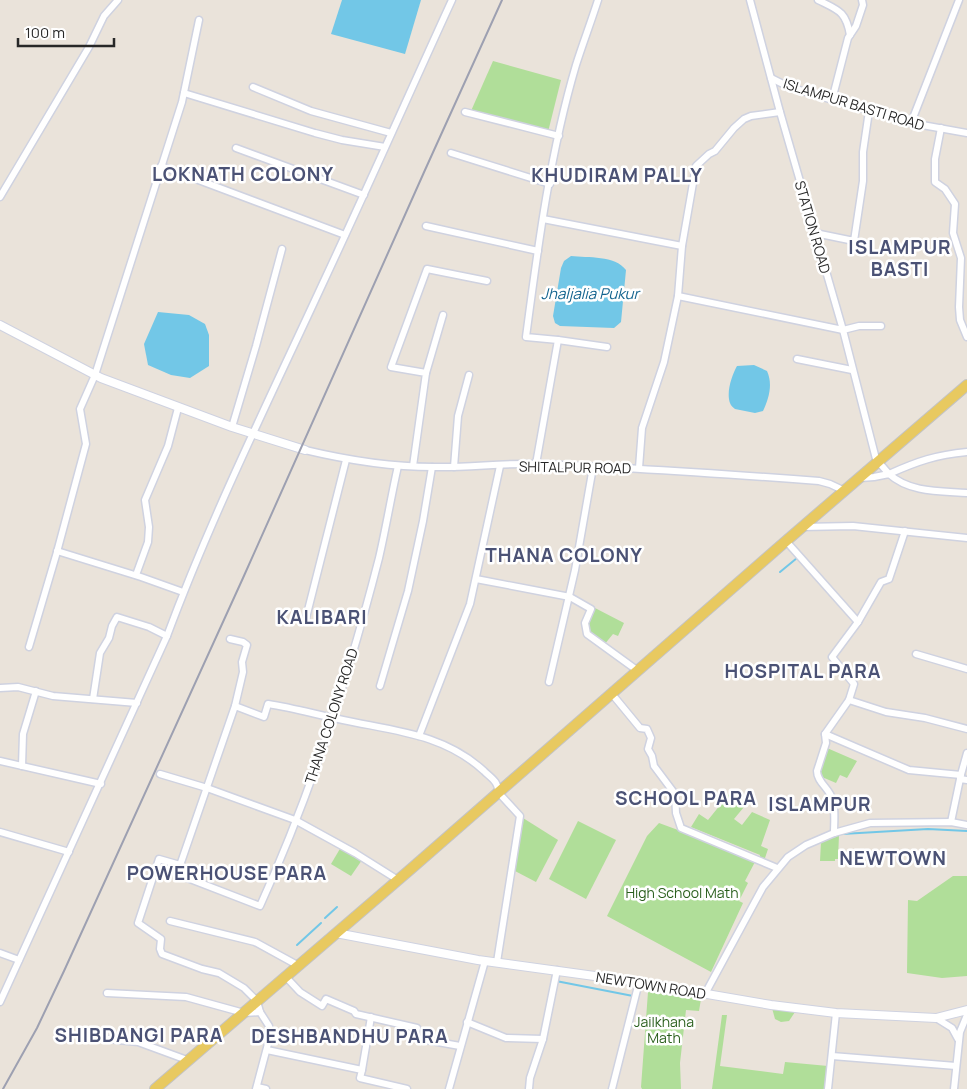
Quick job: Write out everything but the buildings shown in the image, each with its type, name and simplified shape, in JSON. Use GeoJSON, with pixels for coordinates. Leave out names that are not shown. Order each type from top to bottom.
{"type":"FeatureCollection","features":[{"type":"Feature","properties":{"kind":"main road"},"geometry":{"type":"LineString","coordinates":[[160,1087],[187,1060],[299,966],[860,478],[877,457],[967,385]]}},
{"type":"Feature","properties":{"kind":"street"},"geometry":{"type":"LineString","coordinates":[[0,197],[89,47],[104,16],[118,0]]}},
{"type":"Feature","properties":{"kind":"street"},"geometry":{"type":"LineString","coordinates":[[0,1002],[167,636],[183,592],[252,434],[452,0]]}},
{"type":"Feature","properties":{"kind":"street"},"geometry":{"type":"LineString","coordinates":[[598,0],[576,66],[559,136],[543,219],[526,336],[607,347]]}},
{"type":"Feature","properties":{"kind":"street","name":"STATION ROAD"},"geometry":{"type":"LineString","coordinates":[[750,0],[877,457]]}},
{"type":"Feature","properties":{"kind":"street"},"geometry":{"type":"LineString","coordinates":[[818,0],[842,12],[849,27],[850,35]]}},
{"type":"Feature","properties":{"kind":"street"},"geometry":{"type":"LineString","coordinates":[[832,100],[848,38],[856,26],[863,5],[862,0]]}},
{"type":"Feature","properties":{"kind":"street"},"geometry":{"type":"LineString","coordinates":[[911,123],[959,0]]}},
{"type":"Feature","properties":{"kind":"street"},"geometry":{"type":"LineString","coordinates":[[29,647],[86,444],[80,409],[95,375],[184,93],[199,20]]}},
{"type":"Feature","properties":{"kind":"street","name":"ISLAMPUR BASTI ROAD"},"geometry":{"type":"LineString","coordinates":[[771,78],[788,87],[911,123],[967,133]]}},
{"type":"Feature","properties":{"kind":"street"},"geometry":{"type":"LineString","coordinates":[[253,87],[311,111],[391,134]]}},
{"type":"Feature","properties":{"kind":"street"},"geometry":{"type":"LineString","coordinates":[[184,93],[315,133],[342,140],[385,147]]}},
{"type":"Feature","properties":{"kind":"street"},"geometry":{"type":"LineString","coordinates":[[815,233],[854,241],[863,181],[863,152],[869,111]]}},
{"type":"Feature","properties":{"kind":"street"},"geometry":{"type":"LineString","coordinates":[[466,112],[559,136]]}},
{"type":"Feature","properties":{"kind":"street"},"geometry":{"type":"LineString","coordinates":[[639,468],[642,428],[664,362],[678,296],[682,246],[696,166],[715,151],[744,119],[751,116],[780,112]]}},
{"type":"Feature","properties":{"kind":"street"},"geometry":{"type":"LineString","coordinates":[[941,128],[935,159],[935,182],[945,189],[955,204],[953,233],[961,258],[960,320],[967,337]]}},
{"type":"Feature","properties":{"kind":"street"},"geometry":{"type":"LineString","coordinates":[[236,148],[364,194]]}},
{"type":"Feature","properties":{"kind":"street"},"geometry":{"type":"LineString","coordinates":[[451,153],[550,184]]}},
{"type":"Feature","properties":{"kind":"street"},"geometry":{"type":"LineString","coordinates":[[161,166],[345,235]]}},
{"type":"Feature","properties":{"kind":"street"},"geometry":{"type":"LineString","coordinates":[[543,219],[682,246]]}},
{"type":"Feature","properties":{"kind":"street"},"geometry":{"type":"LineString","coordinates":[[426,226],[538,251]]}},
{"type":"Feature","properties":{"kind":"street"},"geometry":{"type":"LineString","coordinates":[[232,427],[282,249]]}},
{"type":"Feature","properties":{"kind":"street"},"geometry":{"type":"LineString","coordinates":[[426,373],[391,367],[427,269],[487,281]]}},
{"type":"Feature","properties":{"kind":"street"},"geometry":{"type":"LineString","coordinates":[[678,296],[843,330],[859,326],[881,326]]}},
{"type":"Feature","properties":{"kind":"street"},"geometry":{"type":"LineString","coordinates":[[413,466],[426,373],[443,315]]}},
{"type":"Feature","properties":{"kind":"street"},"geometry":{"type":"LineString","coordinates":[[0,325],[95,375],[178,408],[305,450]]}},
{"type":"Feature","properties":{"kind":"street"},"geometry":{"type":"LineString","coordinates":[[536,464],[558,340]]}},
{"type":"Feature","properties":{"kind":"street"},"geometry":{"type":"LineString","coordinates":[[798,359],[852,370]]}},
{"type":"Feature","properties":{"kind":"street"},"geometry":{"type":"LineString","coordinates":[[454,467],[458,416],[469,375]]}},
{"type":"Feature","properties":{"kind":"street"},"geometry":{"type":"LineString","coordinates":[[136,575],[148,542],[149,527],[145,500],[168,446],[178,408]]}},
{"type":"Feature","properties":{"kind":"street","name":"SHITALPUR ROAD"},"geometry":{"type":"LineString","coordinates":[[305,450],[346,460],[398,466],[432,468],[536,464],[639,468],[820,481],[845,491]]}},
{"type":"Feature","properties":{"kind":"street"},"geometry":{"type":"LineString","coordinates":[[860,478],[874,478],[889,474],[942,454],[967,452]]}},
{"type":"Feature","properties":{"kind":"street"},"geometry":{"type":"LineString","coordinates":[[877,457],[897,482],[915,488],[967,493]]}},
{"type":"Feature","properties":{"kind":"street"},"geometry":{"type":"LineString","coordinates":[[306,618],[346,460]]}},
{"type":"Feature","properties":{"kind":"street","name":"THANA COLONY ROAD"},"geometry":{"type":"LineString","coordinates":[[180,865],[177,874],[260,906],[333,718],[379,557],[398,466]]}},
{"type":"Feature","properties":{"kind":"street"},"geometry":{"type":"LineString","coordinates":[[419,736],[470,604],[500,466]]}},
{"type":"Feature","properties":{"kind":"street"},"geometry":{"type":"LineString","coordinates":[[549,682],[570,596],[594,467]]}},
{"type":"Feature","properties":{"kind":"street"},"geometry":{"type":"LineString","coordinates":[[380,686],[408,591],[432,468]]}},
{"type":"Feature","properties":{"kind":"street"},"geometry":{"type":"LineString","coordinates":[[802,527],[853,526],[967,538]]}},
{"type":"Feature","properties":{"kind":"street"},"geometry":{"type":"LineString","coordinates":[[834,833],[832,800],[829,792],[817,775],[817,771],[826,743],[824,734],[850,700],[854,684],[832,657],[858,622],[881,582],[889,579],[905,531]]}},
{"type":"Feature","properties":{"kind":"street"},"geometry":{"type":"LineString","coordinates":[[786,541],[858,622]]}},
{"type":"Feature","properties":{"kind":"street"},"geometry":{"type":"LineString","coordinates":[[57,551],[136,575],[183,592]]}},
{"type":"Feature","properties":{"kind":"street"},"geometry":{"type":"LineString","coordinates":[[476,579],[570,596],[591,609],[585,624],[587,634],[638,671]]}},
{"type":"Feature","properties":{"kind":"street"},"geometry":{"type":"LineString","coordinates":[[93,699],[100,653],[109,638],[117,617],[149,627],[167,636]]}},
{"type":"Feature","properties":{"kind":"street"},"geometry":{"type":"LineString","coordinates":[[230,639],[247,645],[242,662],[243,672],[235,706],[180,865],[159,859],[138,923],[161,939],[160,949],[162,954],[202,969],[220,973],[244,988],[256,1001],[260,1012],[269,1026],[267,1050],[256,1088],[266,1089]]}},
{"type":"Feature","properties":{"kind":"street"},"geometry":{"type":"LineString","coordinates":[[916,654],[967,669]]}},
{"type":"Feature","properties":{"kind":"street"},"geometry":{"type":"LineString","coordinates":[[0,688],[18,687],[52,696],[137,703]]}},
{"type":"Feature","properties":{"kind":"street"},"geometry":{"type":"LineString","coordinates":[[22,766],[23,734],[36,692]]}},
{"type":"Feature","properties":{"kind":"street"},"geometry":{"type":"LineString","coordinates":[[612,694],[640,728],[647,729],[651,738],[648,749],[654,766],[675,794],[676,813],[682,828],[777,868]]}},
{"type":"Feature","properties":{"kind":"street"},"geometry":{"type":"LineString","coordinates":[[850,700],[886,712],[925,718],[967,729]]}},
{"type":"Feature","properties":{"kind":"street"},"geometry":{"type":"LineString","coordinates":[[235,706],[264,717],[268,704],[292,707],[333,718],[419,736],[446,745],[459,752],[473,761],[495,781],[498,786],[498,792],[520,816],[497,962]]}},
{"type":"Feature","properties":{"kind":"street"},"geometry":{"type":"LineString","coordinates":[[824,734],[909,770],[963,778]]}},
{"type":"Feature","properties":{"kind":"street"},"geometry":{"type":"LineString","coordinates":[[951,822],[963,778],[967,753]]}},
{"type":"Feature","properties":{"kind":"street"},"geometry":{"type":"LineString","coordinates":[[0,761],[100,784]]}},
{"type":"Feature","properties":{"kind":"street"},"geometry":{"type":"LineString","coordinates":[[160,774],[207,788],[295,820],[355,853],[398,880]]}},
{"type":"Feature","properties":{"kind":"street"},"geometry":{"type":"LineString","coordinates":[[705,994],[760,892],[777,868],[788,857],[806,845],[834,833],[876,822],[951,822],[967,825]]}},
{"type":"Feature","properties":{"kind":"street"},"geometry":{"type":"LineString","coordinates":[[0,832],[69,852]]}},
{"type":"Feature","properties":{"kind":"street"},"geometry":{"type":"LineString","coordinates":[[170,921],[255,942],[299,966]]}},
{"type":"Feature","properties":{"kind":"street","name":"NEWTOWN ROAD"},"geometry":{"type":"LineString","coordinates":[[336,934],[485,961],[639,982],[705,994],[836,1013],[936,1018],[967,1010]]}},
{"type":"Feature","properties":{"kind":"street"},"geometry":{"type":"LineString","coordinates":[[0,953],[19,960]]}},
{"type":"Feature","properties":{"kind":"street"},"geometry":{"type":"LineString","coordinates":[[449,1089],[485,961]]}},
{"type":"Feature","properties":{"kind":"street"},"geometry":{"type":"LineString","coordinates":[[529,1089],[530,1078],[543,1039],[557,970]]}},
{"type":"Feature","properties":{"kind":"street"},"geometry":{"type":"LineString","coordinates":[[286,977],[300,992],[322,1006],[326,999],[354,1011],[356,1014],[418,1028],[415,1038],[460,1046]]}},
{"type":"Feature","properties":{"kind":"street"},"geometry":{"type":"LineString","coordinates":[[612,1089],[639,982]]}},
{"type":"Feature","properties":{"kind":"street"},"geometry":{"type":"LineString","coordinates":[[107,993],[186,997],[244,1013],[260,1012]]}},
{"type":"Feature","properties":{"kind":"street"},"geometry":{"type":"LineString","coordinates":[[828,1089],[836,1013]]}},
{"type":"Feature","properties":{"kind":"street"},"geometry":{"type":"LineString","coordinates":[[954,1089],[960,1032],[967,1015]]}},
{"type":"Feature","properties":{"kind":"street"},"geometry":{"type":"LineString","coordinates":[[371,1018],[360,1078],[408,1089]]}},
{"type":"Feature","properties":{"kind":"street"},"geometry":{"type":"LineString","coordinates":[[936,1018],[952,1028],[959,1040]]}},
{"type":"Feature","properties":{"kind":"street"},"geometry":{"type":"LineString","coordinates":[[467,1022],[506,1038],[543,1039]]}},
{"type":"Feature","properties":{"kind":"street"},"geometry":{"type":"LineString","coordinates":[[98,1038],[138,1042],[187,1060]]}},
{"type":"Feature","properties":{"kind":"street"},"geometry":{"type":"LineString","coordinates":[[267,1050],[362,1070]]}},
{"type":"Feature","properties":{"kind":"street"},"geometry":{"type":"LineString","coordinates":[[832,1056],[956,1066]]}},
{"type":"Feature","properties":{"kind":"green space"},"geometry":{"type":"Polygon","coordinates":[[[493,61],[561,80],[548,132],[471,111],[493,61]]]}},
{"type":"Feature","properties":{"kind":"green space"},"geometry":{"type":"Polygon","coordinates":[[[595,608],[624,623],[618,636],[613,634],[604,645],[588,633],[587,623],[595,608]]]}},
{"type":"Feature","properties":{"kind":"green space"},"geometry":{"type":"Polygon","coordinates":[[[827,748],[857,761],[847,778],[840,775],[836,783],[819,774],[827,748]]]}},
{"type":"Feature","properties":{"kind":"green space"},"geometry":{"type":"Polygon","coordinates":[[[729,794],[744,807],[734,819],[742,825],[752,812],[770,820],[761,846],[768,849],[764,861],[759,859],[760,855],[691,827],[699,814],[708,820],[729,794]]]}},
{"type":"Feature","properties":{"kind":"green space"},"geometry":{"type":"Polygon","coordinates":[[[523,818],[558,840],[536,882],[515,871],[523,818]]]}},
{"type":"Feature","properties":{"kind":"green space"},"geometry":{"type":"Polygon","coordinates":[[[578,821],[616,840],[586,899],[549,879],[578,821]]]}},
{"type":"Feature","properties":{"kind":"green space","name":"High School Math"},"geometry":{"type":"Polygon","coordinates":[[[659,823],[678,830],[679,828],[756,860],[745,881],[748,883],[739,901],[743,903],[711,972],[607,916],[647,836],[659,823]]]}},
{"type":"Feature","properties":{"kind":"green space"},"geometry":{"type":"Polygon","coordinates":[[[839,835],[838,859],[835,859],[835,861],[820,861],[821,842],[839,835]]]}},
{"type":"Feature","properties":{"kind":"green space"},"geometry":{"type":"Polygon","coordinates":[[[341,847],[362,860],[351,876],[331,864],[341,847]]]}},
{"type":"Feature","properties":{"kind":"green space"},"geometry":{"type":"Polygon","coordinates":[[[953,876],[967,876],[967,976],[942,978],[907,973],[908,900],[917,901],[953,876]]]}},
{"type":"Feature","properties":{"kind":"green space","name":"Jailkhana Math"},"geometry":{"type":"Polygon","coordinates":[[[648,992],[701,999],[699,1011],[686,1010],[680,1063],[681,1089],[642,1089],[641,1087],[648,992]]]}},
{"type":"Feature","properties":{"kind":"green space"},"geometry":{"type":"Polygon","coordinates":[[[772,1008],[795,1012],[789,1021],[781,1022],[775,1019],[772,1008]]]}},
{"type":"Feature","properties":{"kind":"green space"},"geometry":{"type":"Polygon","coordinates":[[[722,1015],[727,1015],[720,1066],[783,1074],[785,1062],[828,1066],[826,1089],[712,1089],[722,1015]]]}},
{"type":"Feature","properties":{"kind":"water"},"geometry":{"type":"Polygon","coordinates":[[[342,0],[421,0],[405,54],[331,34],[342,0]]]}},
{"type":"Feature","properties":{"kind":"water","name":"Jhaljalia Pukur"},"geometry":{"type":"Polygon","coordinates":[[[571,256],[608,260],[621,265],[626,270],[621,322],[614,328],[560,326],[555,323],[553,316],[561,268],[564,261],[571,256]]]}},
{"type":"Feature","properties":{"kind":"water"},"geometry":{"type":"Polygon","coordinates":[[[158,312],[189,315],[205,324],[209,335],[209,366],[190,378],[171,375],[148,365],[144,344],[158,312]]]}},
{"type":"Feature","properties":{"kind":"water"},"geometry":{"type":"Polygon","coordinates":[[[754,365],[767,371],[770,381],[763,411],[755,413],[735,409],[730,404],[729,399],[729,389],[737,366],[754,365]]]}},
{"type":"Feature","properties":{"kind":"waterway"},"geometry":{"type":"LineString","coordinates":[[780,572],[797,558]]}},
{"type":"Feature","properties":{"kind":"waterway"},"geometry":{"type":"LineString","coordinates":[[842,834],[928,829],[967,831]]}},
{"type":"Feature","properties":{"kind":"waterway"},"geometry":{"type":"LineString","coordinates":[[325,918],[337,907]]}},
{"type":"Feature","properties":{"kind":"waterway"},"geometry":{"type":"LineString","coordinates":[[297,945],[321,923]]}},
{"type":"Feature","properties":{"kind":"waterway"},"geometry":{"type":"LineString","coordinates":[[556,981],[633,996]]}},
{"type":"Feature","properties":{"kind":"railway"},"geometry":{"type":"LineString","coordinates":[[3,1089],[37,1028],[64,971],[243,578],[502,0]]}},
{"type":"Feature","properties":{"kind":"district","name":"LOKNATH COLONY"},"geometry":{"type":"Point","coordinates":[243,174]}},
{"type":"Feature","properties":{"kind":"district","name":"KHUDIRAM PALLY"},"geometry":{"type":"Point","coordinates":[617,175]}},
{"type":"Feature","properties":{"kind":"district","name":"ISLAMPUR BASTI"},"geometry":{"type":"Point","coordinates":[900,258]}},
{"type":"Feature","properties":{"kind":"district","name":"THANA COLONY"},"geometry":{"type":"Point","coordinates":[564,555]}},
{"type":"Feature","properties":{"kind":"district","name":"KALIBARI"},"geometry":{"type":"Point","coordinates":[322,617]}},
{"type":"Feature","properties":{"kind":"district","name":"HOSPITAL PARA"},"geometry":{"type":"Point","coordinates":[803,671]}},
{"type":"Feature","properties":{"kind":"district","name":"SCHOOL PARA"},"geometry":{"type":"Point","coordinates":[686,798]}},
{"type":"Feature","properties":{"kind":"district","name":"ISLAMPUR"},"geometry":{"type":"Point","coordinates":[820,804]}},
{"type":"Feature","properties":{"kind":"district","name":"NEWTOWN"},"geometry":{"type":"Point","coordinates":[893,858]}},
{"type":"Feature","properties":{"kind":"district","name":"POWERHOUSE PARA"},"geometry":{"type":"Point","coordinates":[227,873]}},
{"type":"Feature","properties":{"kind":"district","name":"SHIBDANGI PARA"},"geometry":{"type":"Point","coordinates":[139,1035]}},
{"type":"Feature","properties":{"kind":"district","name":"DESHBANDHU PARA"},"geometry":{"type":"Point","coordinates":[350,1036]}}]}
